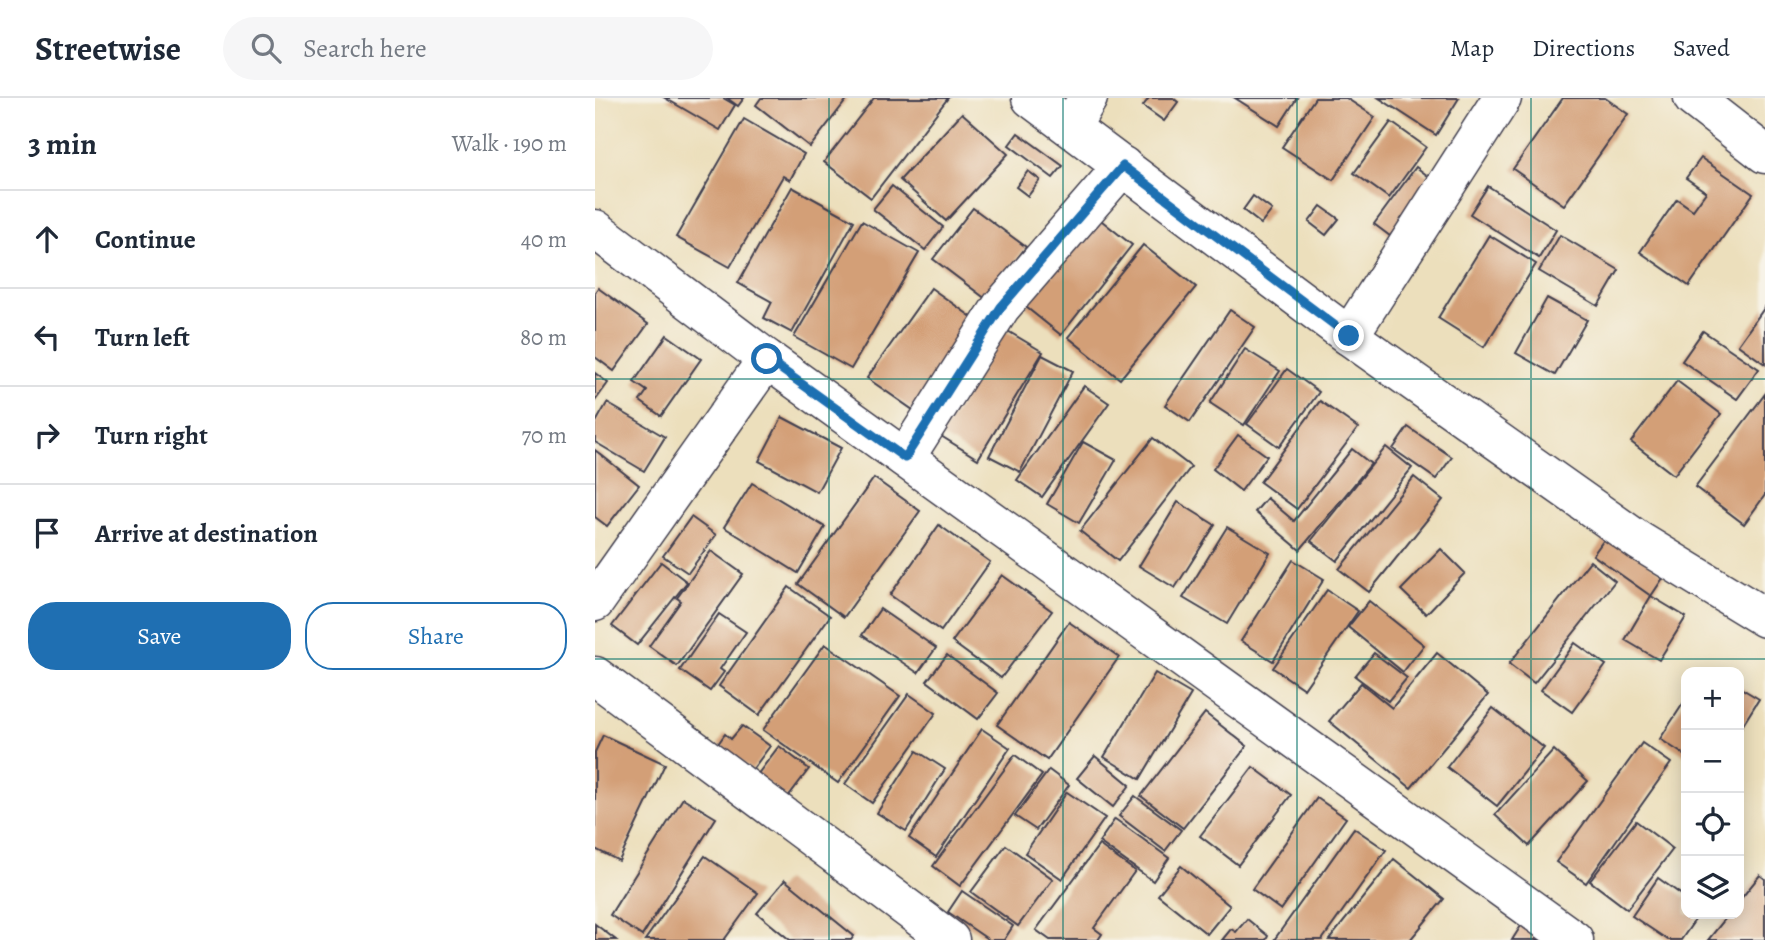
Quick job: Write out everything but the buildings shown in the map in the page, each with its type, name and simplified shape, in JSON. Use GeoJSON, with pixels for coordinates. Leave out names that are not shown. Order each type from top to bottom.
{"type":"FeatureCollection","features":[{"type":"Feature","properties":{"kind":"street"},"geometry":{"type":"LineString","coordinates":[[1031,98],[1080,113],[1123,166],[1349,336],[1639,541],[1765,618]]}},
{"type":"Feature","properties":{"kind":"street"},"geometry":{"type":"LineString","coordinates":[[1349,336],[1502,98]]}},
{"type":"Feature","properties":{"kind":"street"},"geometry":{"type":"LineString","coordinates":[[1693,98],[1765,154]]}},
{"type":"Feature","properties":{"kind":"street"},"geometry":{"type":"LineString","coordinates":[[905,458],[1001,307],[1123,166]]}},
{"type":"Feature","properties":{"kind":"street"},"geometry":{"type":"LineString","coordinates":[[595,229],[767,359],[1574,940]]}},
{"type":"Feature","properties":{"kind":"street"},"geometry":{"type":"LineString","coordinates":[[595,602],[767,359]]}},
{"type":"Feature","properties":{"kind":"street"},"geometry":{"type":"LineString","coordinates":[[595,676],[903,927],[950,940]]}},
{"type":"Feature","properties":{"kind":"route"},"geometry":{"type":"LineString","coordinates":[[767,359],[905,458],[1001,307],[1123,166],[1349,336]]}}]}
